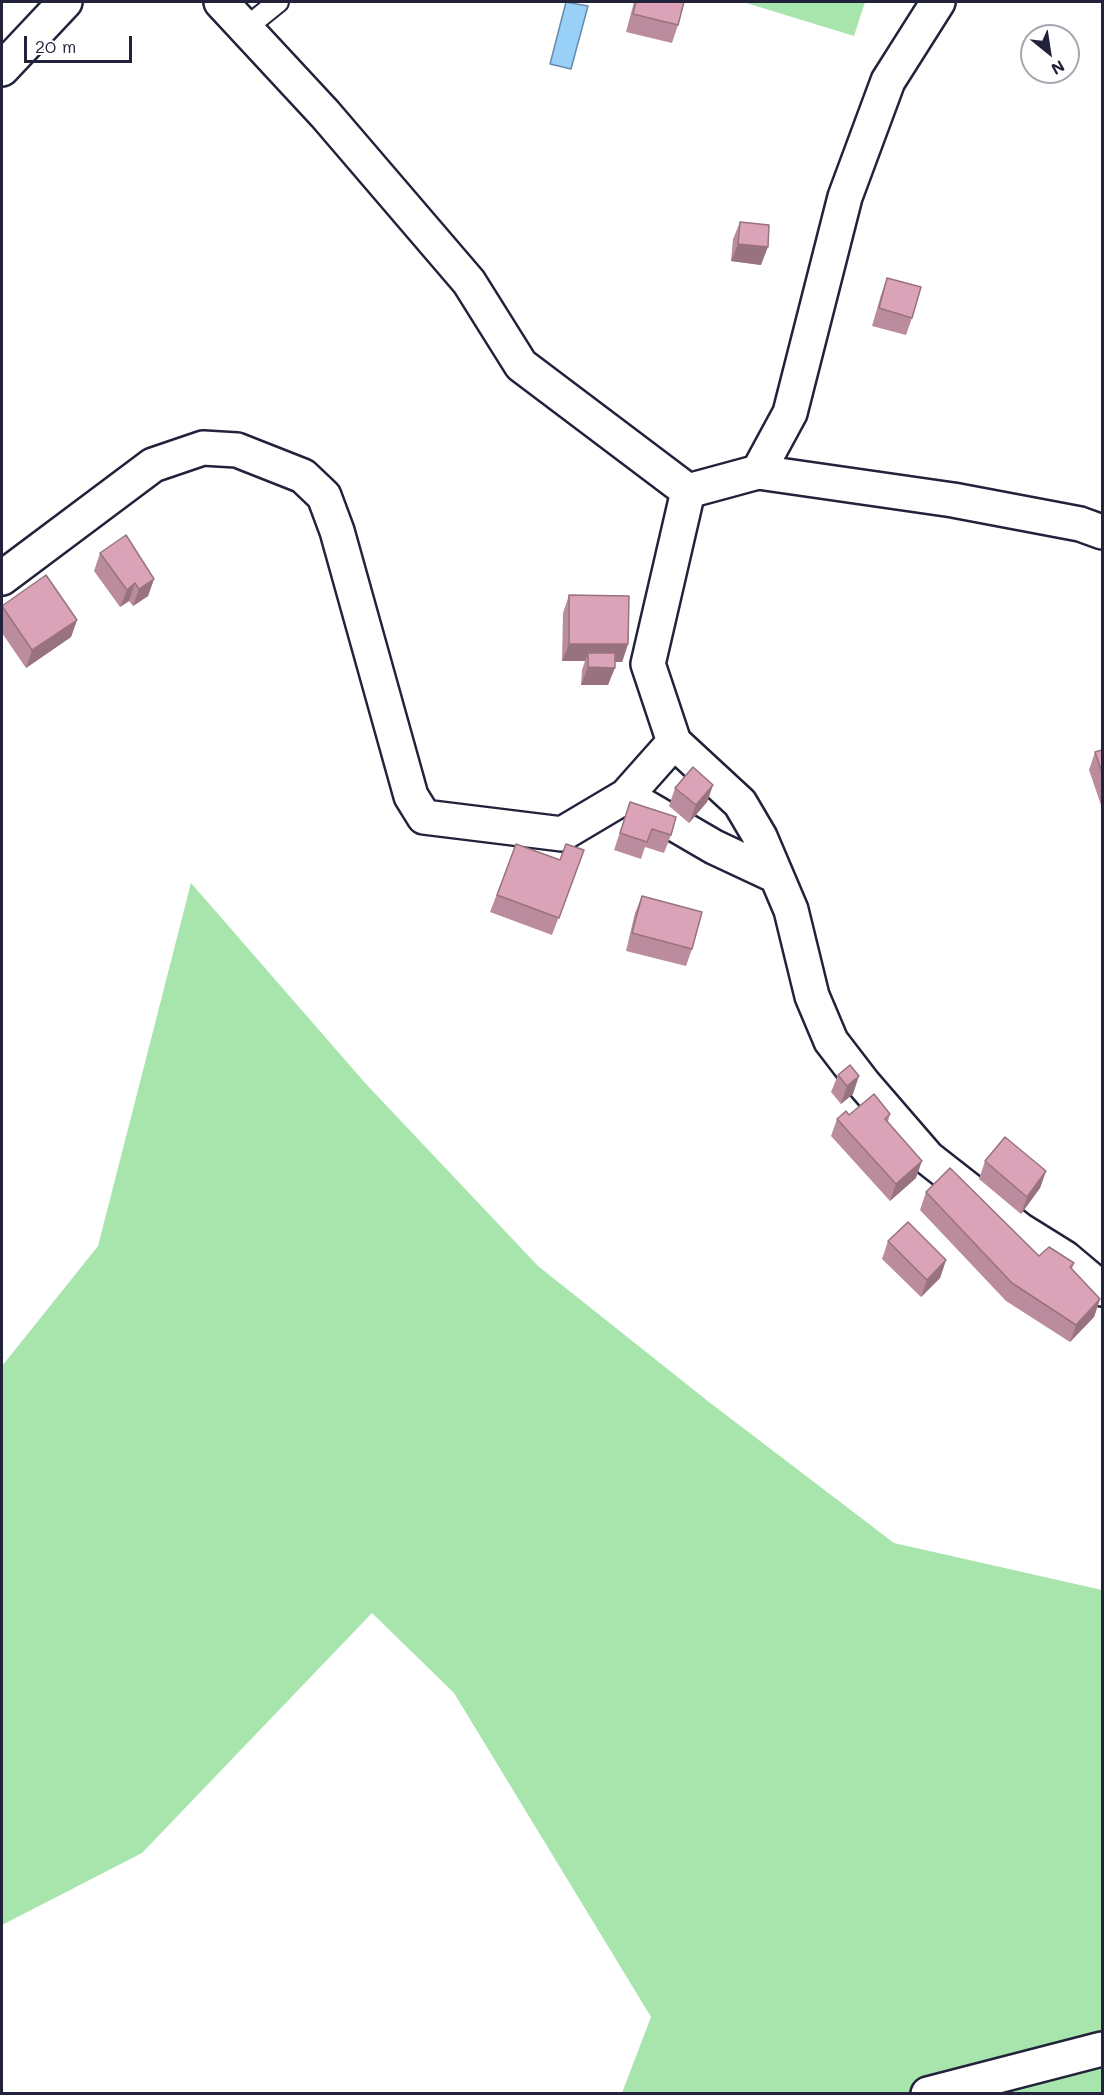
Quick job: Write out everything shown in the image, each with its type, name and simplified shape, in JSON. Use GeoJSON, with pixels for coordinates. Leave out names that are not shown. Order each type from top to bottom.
{"type":"FeatureCollection","features":[{"type":"Feature","properties":{"kind":"main road"},"geometry":{"type":"LineString","coordinates":[[2,69],[65,2]]}},
{"type":"Feature","properties":{"kind":"main road"},"geometry":{"type":"LineString","coordinates":[[221,2],[247,27],[469,282],[521,366],[688,491]]}},
{"type":"Feature","properties":{"kind":"main road"},"geometry":{"type":"LineString","coordinates":[[758,472],[790,413],[845,197],[888,81],[939,2]]}},
{"type":"Feature","properties":{"kind":"main road"},"geometry":{"type":"LineString","coordinates":[[2,578],[153,465],[203,448],[237,450],[303,476],[324,496],[337,531],[411,796],[424,817],[562,834],[626,796],[674,742]]}},
{"type":"Feature","properties":{"kind":"main road"},"geometry":{"type":"LineString","coordinates":[[688,491],[758,472],[953,500],[1080,524],[1102,532]]}},
{"type":"Feature","properties":{"kind":"main road"},"geometry":{"type":"LineString","coordinates":[[688,491],[648,664],[674,742],[741,803],[760,837],[791,910],[812,996],[831,1041],[864,1084],[928,1158],[1020,1230],[1065,1258],[1102,1290]]}},
{"type":"Feature","properties":{"kind":"main road"},"geometry":{"type":"LineString","coordinates":[[626,796],[714,847],[776,876]]}},
{"type":"Feature","properties":{"kind":"main road"},"geometry":{"type":"LineString","coordinates":[[928,2094],[1102,2049]]}},
{"type":"Feature","properties":{"kind":"lane"},"geometry":{"type":"LineString","coordinates":[[247,27],[278,2]]}},
{"type":"Feature","properties":{"kind":"green space"},"geometry":{"type":"Polygon","coordinates":[[[743,2],[865,2],[854,36],[743,2]]]}},
{"type":"Feature","properties":{"kind":"green space"},"geometry":{"type":"Polygon","coordinates":[[[191,883],[366,1084],[538,1266],[709,1402],[894,1543],[1102,1590],[1102,2093],[622,2093],[651,2017],[454,1693],[372,1613],[142,1853],[2,1925],[2,1366],[98,1246],[191,883]]]}},
{"type":"Feature","properties":{"kind":"water"},"geometry":{"type":"Polygon","coordinates":[[[566,2],[588,6],[571,69],[550,64],[566,2]]]}},
{"type":"Feature","properties":{"kind":"building"},"geometry":{"type":"Polygon","coordinates":[[[636,2],[684,2],[678,25],[633,14],[636,2]]]}},
{"type":"Feature","properties":{"kind":"building"},"geometry":{"type":"Polygon","coordinates":[[[740,222],[769,225],[768,247],[738,244],[740,222]]]}},
{"type":"Feature","properties":{"kind":"building"},"geometry":{"type":"Polygon","coordinates":[[[887,278],[921,287],[912,318],[879,308],[887,278]]]}},
{"type":"Feature","properties":{"kind":"building"},"geometry":{"type":"Polygon","coordinates":[[[126,535],[154,579],[139,589],[135,583],[127,590],[100,553],[126,535]]]}},
{"type":"Feature","properties":{"kind":"building"},"geometry":{"type":"Polygon","coordinates":[[[46,575],[77,620],[32,650],[2,606],[46,575]]]}},
{"type":"Feature","properties":{"kind":"building"},"geometry":{"type":"Polygon","coordinates":[[[569,595],[629,596],[628,644],[569,644],[569,595]]]}},
{"type":"Feature","properties":{"kind":"building"},"geometry":{"type":"Polygon","coordinates":[[[588,653],[615,653],[615,668],[588,667],[588,653]]]}},
{"type":"Feature","properties":{"kind":"building"},"geometry":{"type":"Polygon","coordinates":[[[1102,750],[1102,773],[1095,752],[1102,750]]]}},
{"type":"Feature","properties":{"kind":"building"},"geometry":{"type":"Polygon","coordinates":[[[693,767],[713,785],[696,805],[675,788],[693,767]]]}},
{"type":"Feature","properties":{"kind":"building"},"geometry":{"type":"Polygon","coordinates":[[[630,802],[676,817],[671,835],[652,829],[647,842],[620,833],[630,802]]]}},
{"type":"Feature","properties":{"kind":"building"},"geometry":{"type":"Polygon","coordinates":[[[516,844],[560,860],[566,844],[584,850],[559,918],[497,895],[516,844]]]}},
{"type":"Feature","properties":{"kind":"building"},"geometry":{"type":"Polygon","coordinates":[[[642,896],[702,912],[692,949],[632,933],[642,896]]]}},
{"type":"Feature","properties":{"kind":"building"},"geometry":{"type":"Polygon","coordinates":[[[850,1065],[859,1076],[847,1086],[838,1075],[850,1065]]]}},
{"type":"Feature","properties":{"kind":"building"},"geometry":{"type":"Polygon","coordinates":[[[874,1094],[890,1114],[885,1119],[922,1161],[896,1184],[837,1119],[846,1111],[849,1115],[874,1094]]]}},
{"type":"Feature","properties":{"kind":"building"},"geometry":{"type":"Polygon","coordinates":[[[1005,1137],[1046,1171],[1027,1197],[985,1161],[1005,1137]]]}},
{"type":"Feature","properties":{"kind":"building"},"geometry":{"type":"Polygon","coordinates":[[[950,1168],[1039,1256],[1049,1247],[1074,1263],[1070,1267],[1100,1299],[1076,1325],[1012,1283],[926,1192],[950,1168]]]}},
{"type":"Feature","properties":{"kind":"building"},"geometry":{"type":"Polygon","coordinates":[[[908,1222],[946,1260],[927,1280],[888,1241],[908,1222]]]}}]}
